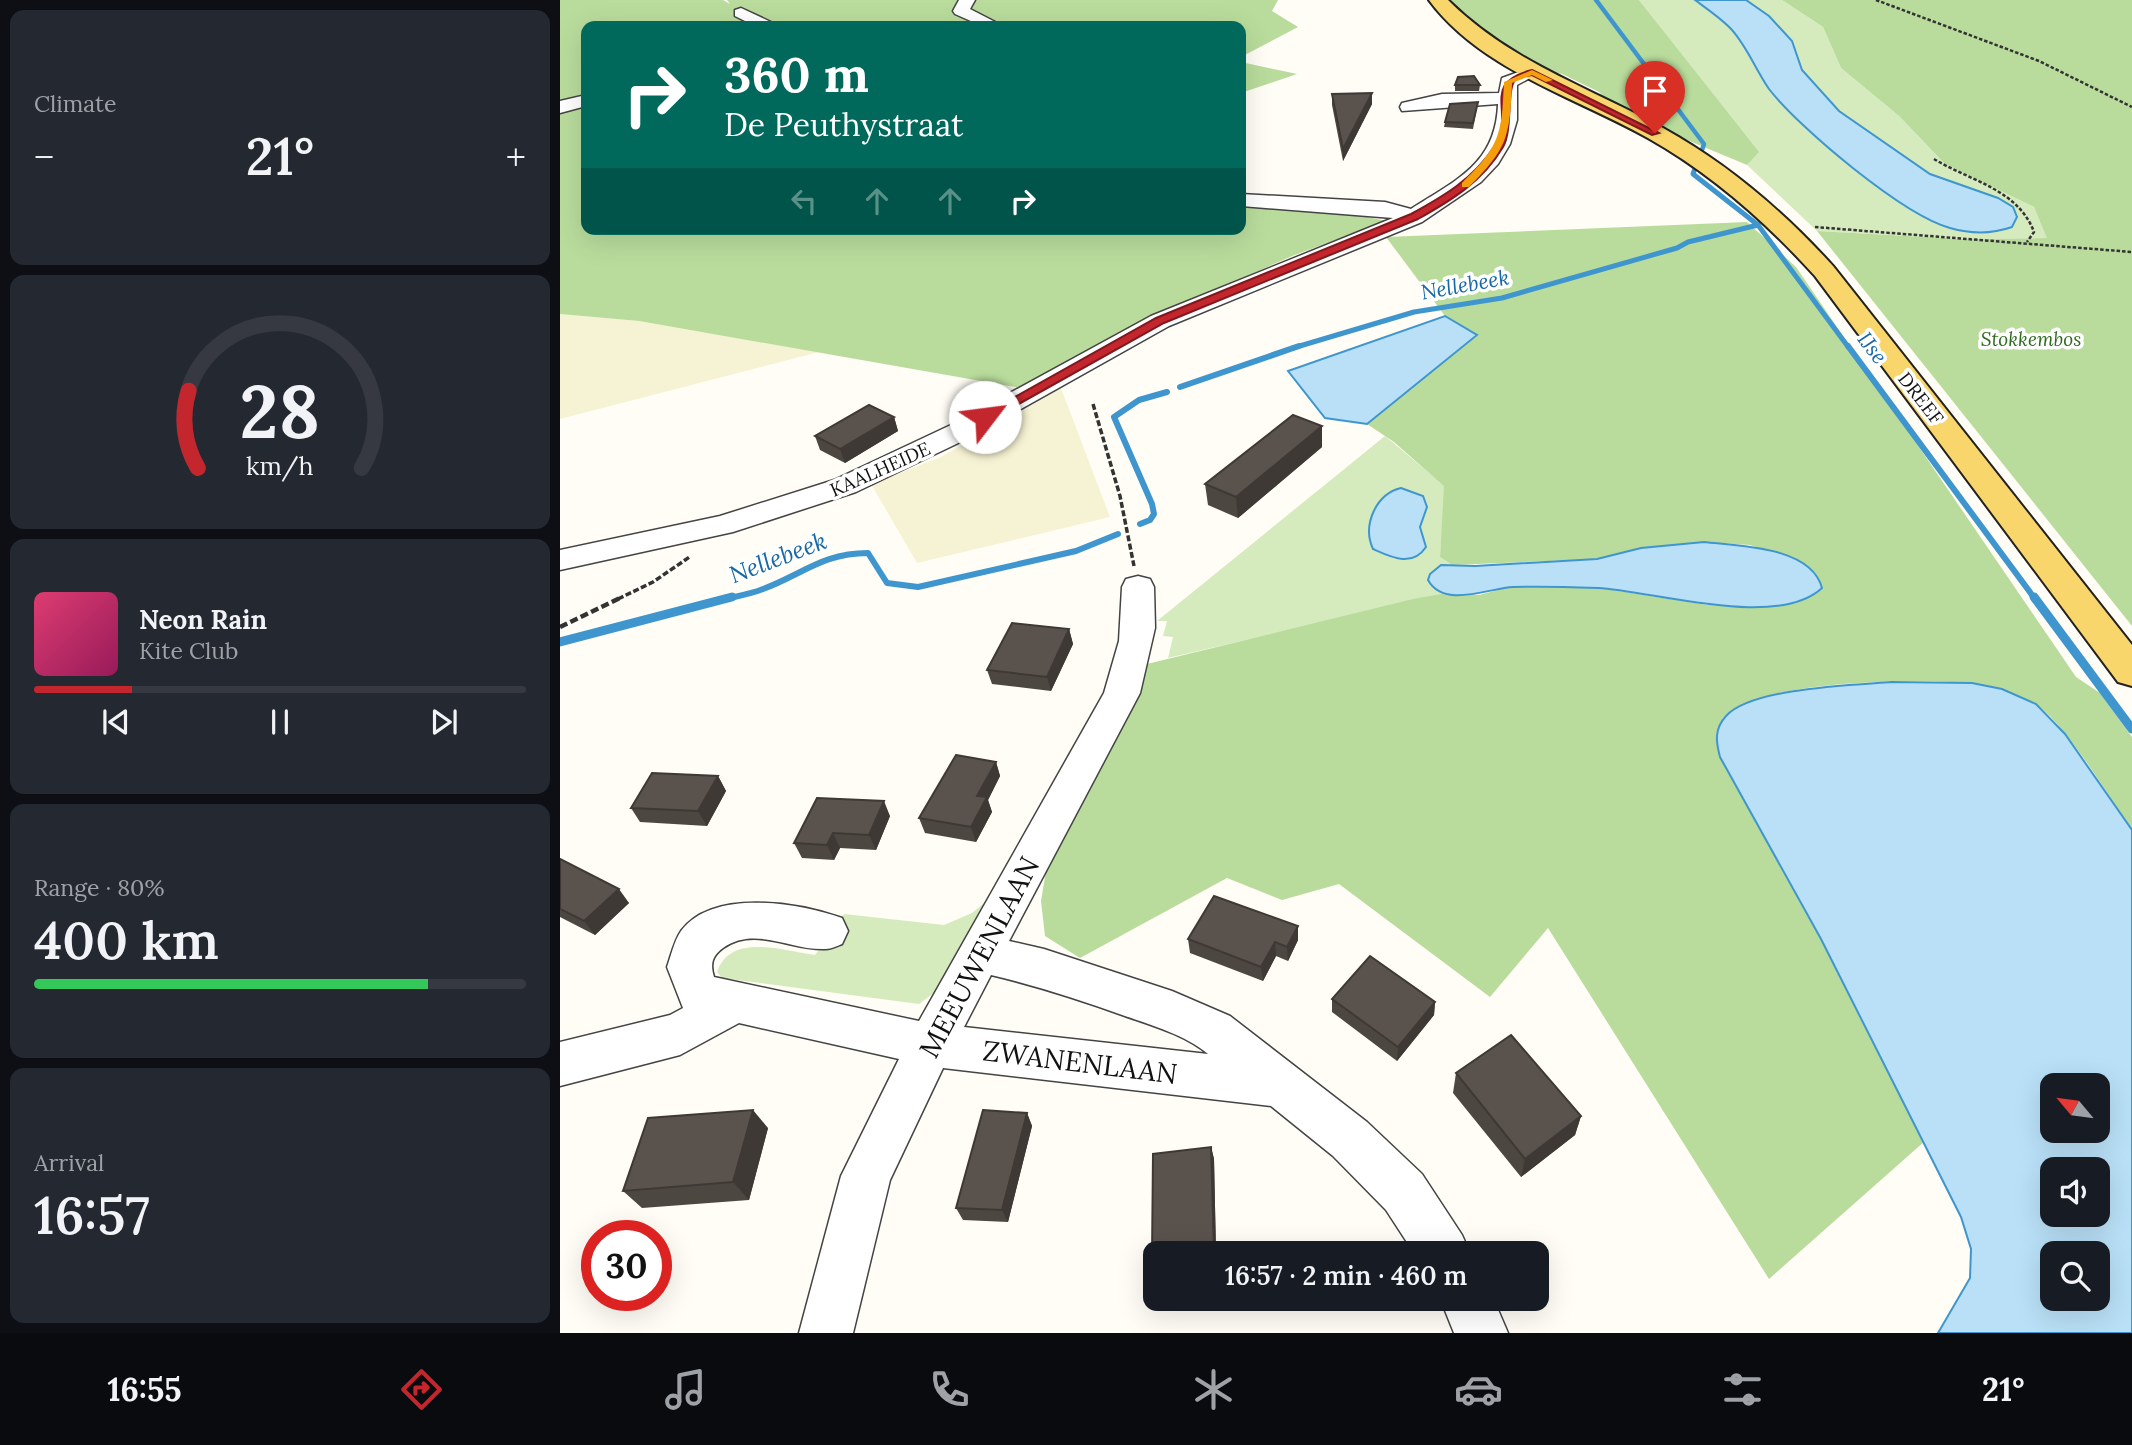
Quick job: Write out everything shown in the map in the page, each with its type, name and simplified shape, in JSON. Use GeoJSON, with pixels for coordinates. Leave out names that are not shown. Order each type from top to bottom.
{"type":"FeatureCollection","features":[{"type":"Feature","properties":{"kind":"main road","name":"DREEF"},"geometry":{"type":"LineString","coordinates":[[1438,0],[1481,42],[1532,72],[1685,151],[1763,206],[1824,271],[2132,672]]}},
{"type":"Feature","properties":{"kind":"street"},"geometry":{"type":"LineString","coordinates":[[967,0],[961,11],[984,21]]}},
{"type":"Feature","properties":{"kind":"street"},"geometry":{"type":"LineString","coordinates":[[741,13],[757,21]]}},
{"type":"Feature","properties":{"kind":"street"},"geometry":{"type":"LineString","coordinates":[[1409,107],[1443,100],[1507,98],[1508,82],[1532,72]]}},
{"type":"Feature","properties":{"kind":"street","name":"KAALHEIDE"},"geometry":{"type":"LineString","coordinates":[[560,559],[722,525],[819,495],[907,459],[1160,321],[1414,216],[1474,178],[1491,160],[1500,144],[1507,120],[1507,98]]}},
{"type":"Feature","properties":{"kind":"street"},"geometry":{"type":"LineString","coordinates":[[565,113],[581,103]]}},
{"type":"Feature","properties":{"kind":"street"},"geometry":{"type":"LineString","coordinates":[[1246,201],[1385,208],[1414,216]]}},
{"type":"Feature","properties":{"kind":"street","name":"MEEUWENLAAN"},"geometry":{"type":"LineString","coordinates":[[826,1333],[866,1176],[930,1045],[1122,693],[1138,645],[1141,619],[1138,587]]}},
{"type":"Feature","properties":{"kind":"street","name":"ZWANENLAAN"},"geometry":{"type":"LineString","coordinates":[[827,931],[760,920],[726,923],[697,943],[689,967],[696,993],[930,1045],[1281,1085]]}},
{"type":"Feature","properties":{"kind":"street"},"geometry":{"type":"LineString","coordinates":[[981,953],[1044,968],[1172,1012],[1214,1031],[1350,1139],[1404,1192],[1436,1241]]}},
{"type":"Feature","properties":{"kind":"street"},"geometry":{"type":"LineString","coordinates":[[560,1065],[680,1034],[732,1003]]}},
{"type":"Feature","properties":{"kind":"street"},"geometry":{"type":"LineString","coordinates":[[1472,1311],[1481,1333]]}},
{"type":"Feature","properties":{"kind":"path"},"geometry":{"type":"LineString","coordinates":[[1876,0],[2052,66],[2102,88],[2132,107]]}},
{"type":"Feature","properties":{"kind":"path"},"geometry":{"type":"LineString","coordinates":[[1934,159],[2025,209],[2035,232],[2026,243]]}},
{"type":"Feature","properties":{"kind":"path"},"geometry":{"type":"LineString","coordinates":[[1808,226],[2132,252]]}},
{"type":"Feature","properties":{"kind":"path"},"geometry":{"type":"LineString","coordinates":[[1093,404],[1120,496],[1138,587]]}},
{"type":"Feature","properties":{"kind":"path"},"geometry":{"type":"LineString","coordinates":[[560,627],[653,582],[690,558],[722,525]]}},
{"type":"Feature","properties":{"kind":"shaded area"},"geometry":{"type":"Polygon","coordinates":[[[560,314],[639,321],[819,352],[560,419],[560,314]]]}},
{"type":"Feature","properties":{"kind":"shaded area"},"geometry":{"type":"Polygon","coordinates":[[[1061,388],[1110,517],[917,563],[871,484],[941,457],[1061,388]]]}},
{"type":"Feature","properties":{"kind":"green space"},"geometry":{"type":"Polygon","coordinates":[[[560,0],[723,0],[730,4],[727,0],[1278,0],[1272,11],[1298,27],[1246,54],[1246,21],[581,21],[581,235],[1246,235],[1246,193],[1387,221],[1292,256],[1119,333],[1021,388],[639,321],[560,314],[560,0]]]}},
{"type":"Feature","properties":{"kind":"green space"},"geometry":{"type":"Polygon","coordinates":[[[1448,0],[1639,0],[1759,152],[1747,165],[1680,137],[1608,101],[1599,92],[1562,74],[1544,70],[1512,49],[1487,38],[1448,0]]]}},
{"type":"Feature","properties":{"kind":"green space"},"geometry":{"type":"Polygon","coordinates":[[[1639,0],[1694,0],[1703,6],[1732,30],[1770,90],[1832,151],[1870,182],[1927,218],[1947,228],[2017,217],[2013,207],[1998,198],[1930,174],[1839,111],[1802,70],[1792,41],[1769,16],[1746,0],[1782,0],[1823,27],[1841,68],[1899,116],[1945,164],[2034,207],[2048,238],[1962,239],[1817,231],[1747,165],[1758,152],[1639,0]]]}},
{"type":"Feature","properties":{"kind":"green space","name":"Stokkembos"},"geometry":{"type":"Polygon","coordinates":[[[1782,0],[2132,0],[2132,626],[1817,231],[1962,239],[2047,238],[2034,207],[1945,164],[1899,116],[1841,68],[1823,27],[1782,0]]]}},
{"type":"Feature","properties":{"kind":"green space"},"geometry":{"type":"Polygon","coordinates":[[[1246,63],[1297,74],[1246,91],[1246,63]]]}},
{"type":"Feature","properties":{"kind":"green space"},"geometry":{"type":"Polygon","coordinates":[[[1747,222],[1796,267],[2076,677],[2100,693],[2132,737],[2132,830],[2073,743],[2047,713],[2029,701],[1993,688],[1969,683],[1914,681],[1844,684],[1776,694],[1749,702],[1723,717],[1717,734],[1720,757],[1821,939],[1925,1141],[1769,1279],[1548,928],[1490,997],[1339,884],[1282,900],[1227,878],[1080,958],[1045,936],[1041,901],[1048,859],[1147,664],[1447,593],[1479,595],[1510,587],[1600,588],[1708,605],[1802,563],[1750,545],[1704,542],[1641,548],[1597,559],[1452,565],[1440,557],[1444,486],[1394,442],[1367,424],[1477,335],[1445,316],[1386,237],[1747,222]]]}},
{"type":"Feature","properties":{"kind":"green space"},"geometry":{"type":"Polygon","coordinates":[[[1385,436],[1445,486],[1440,557],[1452,565],[1441,565],[1432,586],[1447,593],[1168,658],[1173,637],[1163,636],[1167,621],[1157,621],[1385,436]],[[1401,488],[1383,497],[1373,520],[1373,550],[1395,559],[1406,560],[1425,542],[1420,527],[1423,496],[1401,488]]]}},
{"type":"Feature","properties":{"kind":"green space"},"geometry":{"type":"Polygon","coordinates":[[[995,894],[942,987],[919,1004],[722,978],[717,972],[724,960],[745,948],[773,948],[815,955],[844,914],[944,925],[972,913],[995,894]]]}},
{"type":"Feature","properties":{"kind":"water"},"geometry":{"type":"Polygon","coordinates":[[[1695,0],[1746,0],[1769,16],[1792,41],[1802,70],[1839,111],[1930,174],[1998,198],[2013,207],[2017,217],[2012,227],[1981,232],[1950,228],[1930,220],[1880,189],[1827,147],[1783,106],[1769,89],[1732,30],[1695,0]]]}},
{"type":"Feature","properties":{"kind":"water"},"geometry":{"type":"Polygon","coordinates":[[[1445,316],[1477,335],[1367,424],[1325,418],[1288,371],[1445,316]]]}},
{"type":"Feature","properties":{"kind":"water"},"geometry":{"type":"Polygon","coordinates":[[[1401,488],[1423,496],[1427,507],[1420,527],[1426,547],[1408,559],[1373,549],[1369,530],[1378,504],[1392,491],[1401,488]]]}},
{"type":"Feature","properties":{"kind":"water"},"geometry":{"type":"Polygon","coordinates":[[[1704,542],[1753,547],[1789,556],[1815,574],[1822,588],[1802,600],[1776,606],[1746,607],[1598,588],[1513,587],[1456,595],[1435,589],[1428,580],[1430,574],[1441,565],[1475,566],[1597,559],[1641,548],[1704,542]]]}},
{"type":"Feature","properties":{"kind":"water"},"geometry":{"type":"Polygon","coordinates":[[[1891,682],[1972,683],[2002,689],[2036,704],[2065,734],[2132,830],[2132,1333],[1938,1333],[1970,1278],[1971,1249],[1961,1217],[1821,939],[1720,757],[1717,741],[1719,726],[1726,716],[1739,707],[1779,694],[1891,682]]]}},
{"type":"Feature","properties":{"kind":"building"},"geometry":{"type":"Polygon","coordinates":[[[1474,76],[1480,85],[1455,85],[1458,77],[1474,76]]]}},
{"type":"Feature","properties":{"kind":"building"},"geometry":{"type":"Polygon","coordinates":[[[1372,93],[1343,149],[1332,94],[1372,93]]]}},
{"type":"Feature","properties":{"kind":"building"},"geometry":{"type":"Polygon","coordinates":[[[1478,102],[1473,123],[1445,122],[1450,104],[1478,102]]]}},
{"type":"Feature","properties":{"kind":"building"},"geometry":{"type":"Polygon","coordinates":[[[869,405],[894,417],[840,449],[815,436],[869,405]]]}},
{"type":"Feature","properties":{"kind":"building"},"geometry":{"type":"Polygon","coordinates":[[[1293,415],[1322,426],[1236,497],[1205,484],[1293,415]]]}},
{"type":"Feature","properties":{"kind":"building"},"geometry":{"type":"Polygon","coordinates":[[[1012,623],[1069,629],[1047,677],[987,670],[1012,623]]]}},
{"type":"Feature","properties":{"kind":"building"},"geometry":{"type":"Polygon","coordinates":[[[956,755],[996,762],[977,796],[987,797],[971,827],[919,818],[956,755]]]}},
{"type":"Feature","properties":{"kind":"building"},"geometry":{"type":"Polygon","coordinates":[[[652,773],[718,776],[698,811],[631,808],[652,773]]]}},
{"type":"Feature","properties":{"kind":"building"},"geometry":{"type":"Polygon","coordinates":[[[817,798],[884,801],[869,835],[833,833],[827,845],[794,843],[817,798]]]}},
{"type":"Feature","properties":{"kind":"building"},"geometry":{"type":"Polygon","coordinates":[[[560,859],[619,889],[584,921],[560,909],[560,859]]]}},
{"type":"Feature","properties":{"kind":"building"},"geometry":{"type":"Polygon","coordinates":[[[1214,896],[1298,926],[1287,947],[1275,942],[1261,967],[1188,939],[1214,896]]]}},
{"type":"Feature","properties":{"kind":"building"},"geometry":{"type":"Polygon","coordinates":[[[1370,956],[1435,1002],[1398,1047],[1332,999],[1370,956]]]}},
{"type":"Feature","properties":{"kind":"building"},"geometry":{"type":"Polygon","coordinates":[[[1511,1035],[1581,1116],[1525,1159],[1456,1073],[1511,1035]]]}},
{"type":"Feature","properties":{"kind":"building"},"geometry":{"type":"Polygon","coordinates":[[[753,1110],[733,1182],[623,1191],[648,1118],[753,1110]]]}},
{"type":"Feature","properties":{"kind":"building"},"geometry":{"type":"Polygon","coordinates":[[[983,1110],[1027,1113],[1002,1210],[956,1208],[983,1110]]]}},
{"type":"Feature","properties":{"kind":"building"},"geometry":{"type":"Polygon","coordinates":[[[1211,1147],[1214,1241],[1152,1241],[1153,1154],[1211,1147]]]}},
{"type":"Feature","properties":{"kind":"waterway","name":"IJse"},"geometry":{"type":"LineString","coordinates":[[1596,0],[1704,144],[1701,153]]}},
{"type":"Feature","properties":{"kind":"waterway","name":"IJse"},"geometry":{"type":"LineString","coordinates":[[1701,151],[1693,174],[1758,225]]}},
{"type":"Feature","properties":{"kind":"waterway","name":"Nellebeek"},"geometry":{"type":"LineString","coordinates":[[1294,348],[1414,312],[1502,298],[1677,248],[1688,242],[1758,225]]}},
{"type":"Feature","properties":{"kind":"waterway","name":"IJse"},"geometry":{"type":"LineString","coordinates":[[1758,225],[1849,348]]}},
{"type":"Feature","properties":{"kind":"waterway","name":"Nellebeek"},"geometry":{"type":"LineString","coordinates":[[1294,348],[1299,346]]}},
{"type":"Feature","properties":{"kind":"waterway","name":"IJse"},"geometry":{"type":"LineString","coordinates":[[1848,346],[2035,599]]}},
{"type":"Feature","properties":{"kind":"waterway","name":"Nellebeek"},"geometry":{"type":"LineString","coordinates":[[1180,387],[1294,348]]}},
{"type":"Feature","properties":{"kind":"waterway","name":"Nellebeek"},"geometry":{"type":"LineString","coordinates":[[1140,524],[1150,520],[1154,514],[1152,504],[1114,417],[1139,400],[1167,392]]}},
{"type":"Feature","properties":{"kind":"waterway","name":"Nellebeek"},"geometry":{"type":"LineString","coordinates":[[725,599],[758,591],[826,560],[852,554],[868,553],[887,583],[918,587],[1076,551],[1118,534]]}},
{"type":"Feature","properties":{"kind":"waterway","name":"Nellebeek"},"geometry":{"type":"LineString","coordinates":[[560,642],[732,597]]}},
{"type":"Feature","properties":{"kind":"waterway","name":"IJse"},"geometry":{"type":"LineString","coordinates":[[2034,597],[2132,729]]}},
{"type":"Feature","properties":{"kind":"slow traffic"},"geometry":{"type":"LineString","coordinates":[[1465,185],[1491,160],[1500,144],[1507,120],[1508,82],[1532,72],[1549,80]]}},
{"type":"Feature","properties":{"kind":"route"},"geometry":{"type":"LineString","coordinates":[[985,417],[1073,366],[1160,321],[1414,216],[1447,198],[1474,178],[1491,160],[1500,144],[1507,120],[1506,87],[1513,78],[1532,72],[1655,133]]}}]}
